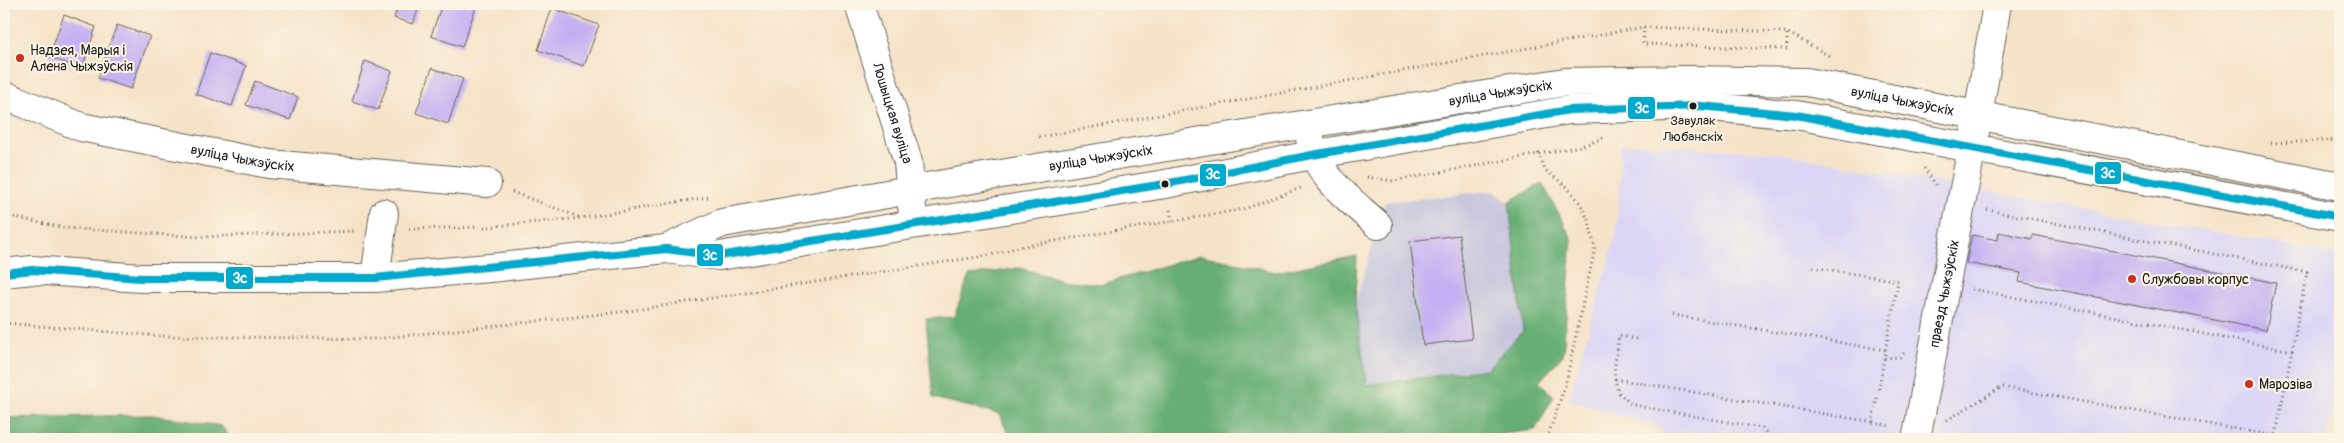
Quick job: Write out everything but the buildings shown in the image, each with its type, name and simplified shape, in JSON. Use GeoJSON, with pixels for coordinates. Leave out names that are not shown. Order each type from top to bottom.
{"type":"FeatureCollection","features":[{"type":"Feature","properties":{"kind":"street","name":"Лошыцкая вуліца"},"geometry":{"type":"LineString","coordinates":[[859,4],[908,162],[913,224]]}},
{"type":"Feature","properties":{"kind":"street","name":"праезд Чыжэўскіх"},"geometry":{"type":"LineString","coordinates":[[1916,435],[1978,116],[1997,4]]}},
{"type":"Feature","properties":{"kind":"street","name":"вуліца Чыжэўскіх"},"geometry":{"type":"LineString","coordinates":[[666,249],[722,223],[910,189],[1565,82],[1690,80],[1806,82],[2340,186]]}},
{"type":"Feature","properties":{"kind":"street","name":"вуліца Чыжэўскіх"},"geometry":{"type":"LineString","coordinates":[[4,95],[81,127],[269,164],[487,183]]}},
{"type":"Feature","properties":{"kind":"street","name":"вуліца Чыжэўскіх"},"geometry":{"type":"LineString","coordinates":[[4,273],[32,270],[141,278],[375,278],[666,249],[719,256],[1166,184],[1312,154],[1569,110],[1700,106],[1796,115],[2340,217]]}},
{"type":"Feature","properties":{"kind":"street"},"geometry":{"type":"LineString","coordinates":[[1307,124],[1312,154],[1328,178],[1378,225]]}},
{"type":"Feature","properties":{"kind":"street"},"geometry":{"type":"LineString","coordinates":[[375,278],[383,221]]}},
{"type":"Feature","properties":{"kind":"street","name":"вуліца Чыжэўскіх"},"geometry":{"type":"LineString","coordinates":[[4,259],[32,270]]}},
{"type":"Feature","properties":{"kind":"path"},"geometry":{"type":"LineString","coordinates":[[1644,27],[1643,44],[1787,49],[1787,32]]}},
{"type":"Feature","properties":{"kind":"path"},"geometry":{"type":"LineString","coordinates":[[4,323],[160,336],[384,338],[629,311],[990,255],[1019,246],[1244,209],[1328,178],[1346,175],[1393,181],[1582,146],[1607,136]]}},
{"type":"Feature","properties":{"kind":"path"},"geometry":{"type":"LineString","coordinates":[[1538,154],[1545,170],[1567,187],[1580,203],[1589,222],[1595,248],[1565,386],[1547,439]]}},
{"type":"Feature","properties":{"kind":"path"},"geometry":{"type":"LineString","coordinates":[[487,183],[582,218]]}},
{"type":"Feature","properties":{"kind":"path"},"geometry":{"type":"LineString","coordinates":[[4,215],[64,228],[200,237],[383,221],[486,226],[582,218],[709,197]]}},
{"type":"Feature","properties":{"kind":"path"},"geometry":{"type":"LineString","coordinates":[[1615,379],[1873,422],[1916,435],[1927,432],[2002,387],[2275,438],[2307,272],[1981,209]]}},
{"type":"Feature","properties":{"kind":"path"},"geometry":{"type":"LineString","coordinates":[[1813,267],[1898,281],[1873,422]]}},
{"type":"Feature","properties":{"kind":"path"},"geometry":{"type":"LineString","coordinates":[[1965,288],[2292,351]]}},
{"type":"Feature","properties":{"kind":"path"},"geometry":{"type":"LineString","coordinates":[[1672,315],[1885,350]]}},
{"type":"Feature","properties":{"kind":"path"},"geometry":{"type":"LineString","coordinates":[[1636,340],[1619,336],[1614,372],[1618,392],[1632,405],[1762,428],[1772,439]]}},
{"type":"Feature","properties":{"kind":"path"},"geometry":{"type":"LineString","coordinates":[[1884,358],[1900,357],[1908,348]]}},
{"type":"Feature","properties":{"kind":"path"},"geometry":{"type":"LineString","coordinates":[[4,438],[18,439]]}},
{"type":"Feature","properties":{"kind":"shaded area"},"geometry":{"type":"Polygon","coordinates":[[[1621,144],[1773,152],[2340,255],[2340,366],[2327,439],[1663,439],[1662,428],[1569,400],[1617,231],[1621,144]]]}},
{"type":"Feature","properties":{"kind":"shaded area"},"geometry":{"type":"Polygon","coordinates":[[[1492,191],[1509,202],[1523,332],[1487,369],[1367,385],[1355,304],[1385,202],[1492,191]]]}},
{"type":"Feature","properties":{"kind":"green space"},"geometry":{"type":"Polygon","coordinates":[[[1542,183],[1572,239],[1563,355],[1539,382],[1554,396],[1535,430],[1463,439],[1010,439],[1000,414],[933,398],[926,319],[954,317],[969,276],[1019,268],[1066,281],[1103,284],[1200,255],[1276,272],[1357,256],[1355,304],[1367,385],[1487,369],[1523,331],[1509,202],[1542,183]]]}},
{"type":"Feature","properties":{"kind":"green space"},"geometry":{"type":"Polygon","coordinates":[[[152,415],[221,426],[232,439],[4,439],[4,418],[152,415]]]}},
{"type":"Feature","properties":{"kind":"transit line","name":"3с"},"geometry":{"type":"LineString","coordinates":[[4,273],[32,270],[141,278],[375,278],[666,249],[719,256],[1165,184],[1312,155],[1569,110],[1700,106],[1796,115],[2340,217]]}},
{"type":"Feature","properties":{"kind":"place","name":"Надзея, Марыя і Алена Чыжэўскія"},"geometry":{"type":"Point","coordinates":[20,58]}},
{"type":"Feature","properties":{"kind":"place","name":"Завулак Любанскіх"},"geometry":{"type":"Point","coordinates":[1693,106]}},
{"type":"Feature","properties":{"kind":"place","name":"Службовы корпус"},"geometry":{"type":"Point","coordinates":[2132,279]}},
{"type":"Feature","properties":{"kind":"place","name":"Марозіва"},"geometry":{"type":"Point","coordinates":[2249,384]}}]}
